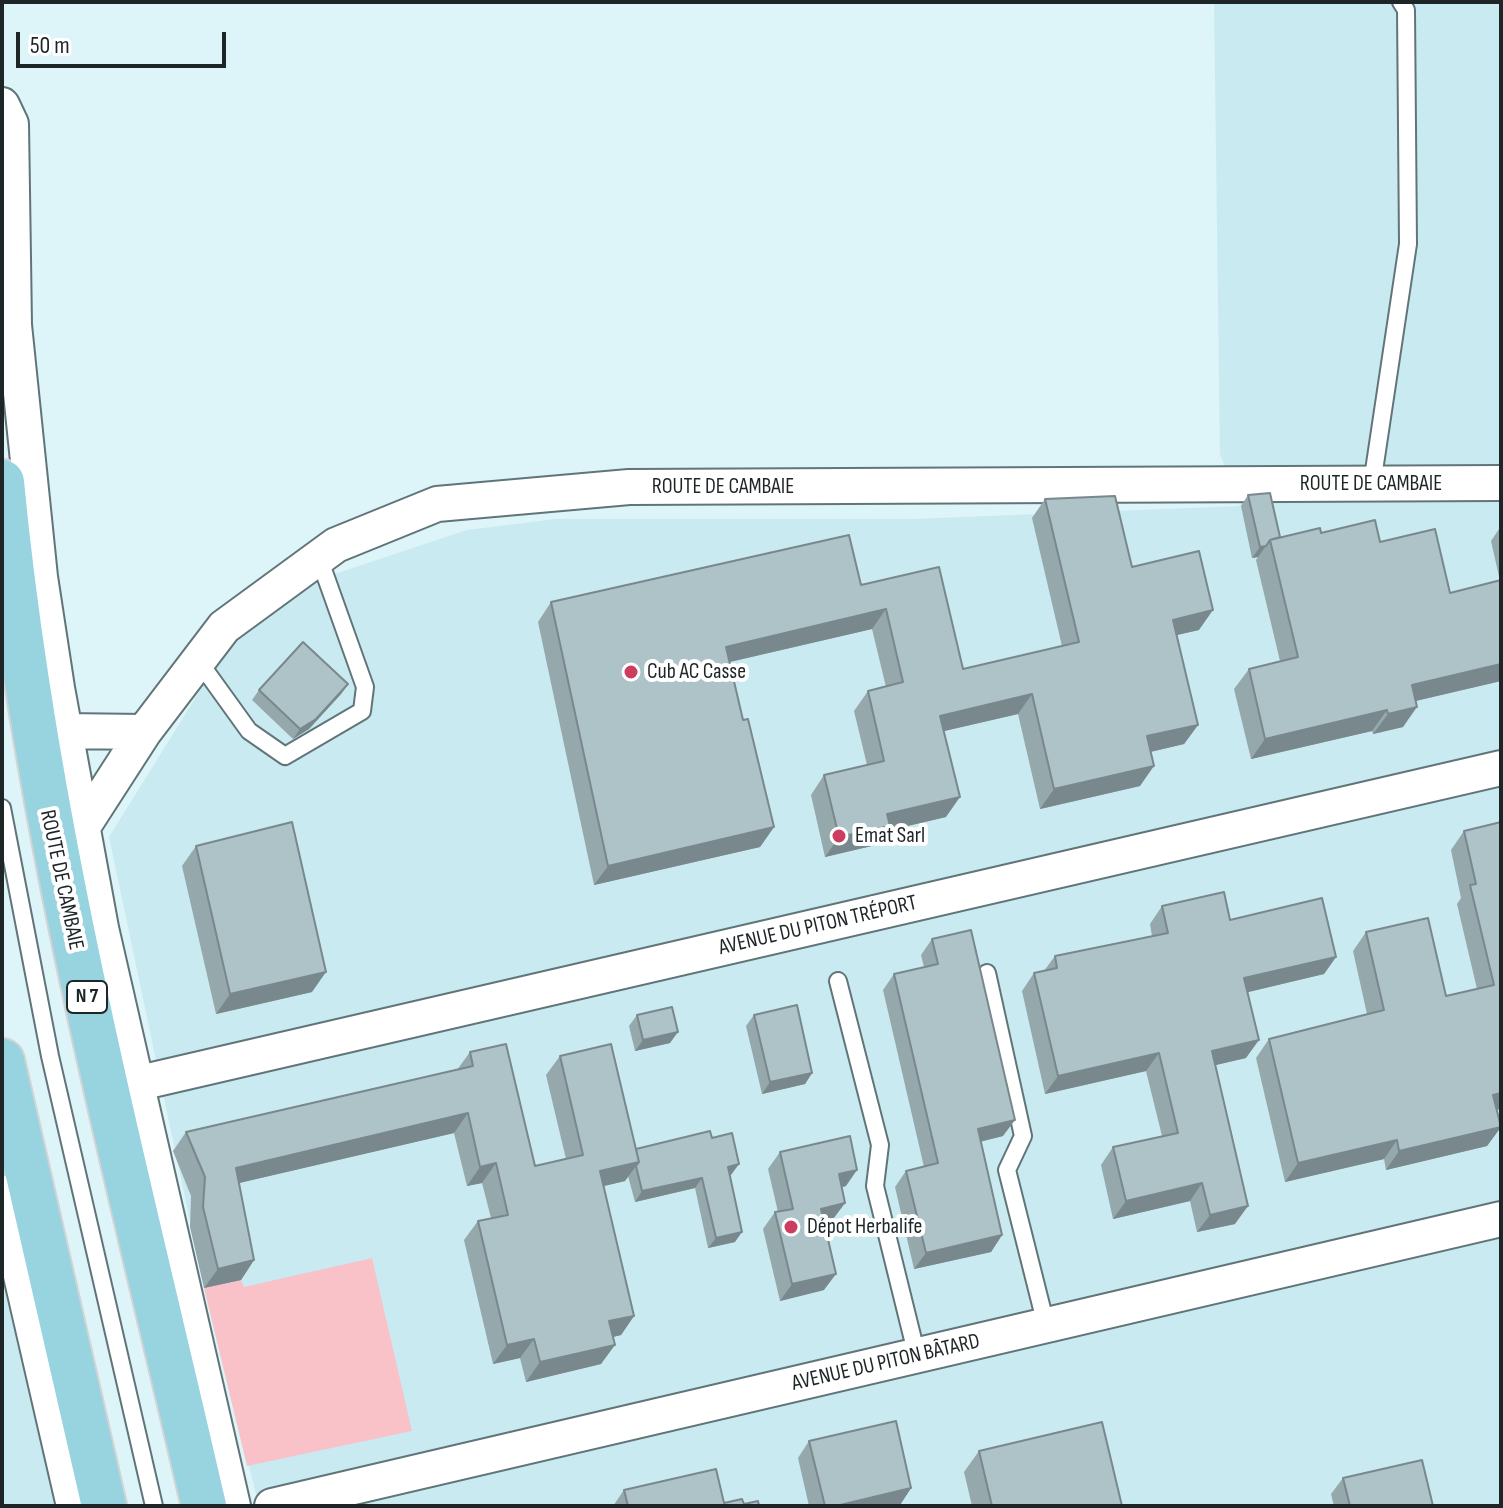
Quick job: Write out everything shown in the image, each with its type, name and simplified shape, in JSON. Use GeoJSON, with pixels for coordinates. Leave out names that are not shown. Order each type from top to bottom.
{"type":"FeatureCollection","features":[{"type":"Feature","properties":{"kind":"main road","name":"ROUTE DE CAMBAIE"},"geometry":{"type":"LineString","coordinates":[[2,482],[12,589],[46,806],[204,1506]]}},
{"type":"Feature","properties":{"kind":"main road"},"geometry":{"type":"LineString","coordinates":[[2,1061],[104,1506]]}},
{"type":"Feature","properties":{"kind":"street"},"geometry":{"type":"LineString","coordinates":[[2,105],[11,124],[14,325],[40,577],[64,731],[101,928],[135,1084],[233,1506]]}},
{"type":"Feature","properties":{"kind":"street","name":"ROUTE DE CAMBAIE"},"geometry":{"type":"LineString","coordinates":[[84,825],[144,732],[200,663],[224,627],[336,545],[437,504],[629,487],[1501,483]]}},
{"type":"Feature","properties":{"kind":"street"},"geometry":{"type":"LineString","coordinates":[[64,731],[144,732]]}},
{"type":"Feature","properties":{"kind":"street","name":"AVENUE DU PITON TRÉPORT"},"geometry":{"type":"LineString","coordinates":[[135,1084],[1501,768]]}},
{"type":"Feature","properties":{"kind":"street"},"geometry":{"type":"LineString","coordinates":[[2,1196],[74,1506]]}},
{"type":"Feature","properties":{"kind":"street","name":"AVENUE DU PITON BÂTARD"},"geometry":{"type":"LineString","coordinates":[[272,1506],[1501,1219]]}},
{"type":"Feature","properties":{"kind":"lane"},"geometry":{"type":"LineString","coordinates":[[1372,484],[1408,244],[1406,10],[1401,2]]}},
{"type":"Feature","properties":{"kind":"lane"},"geometry":{"type":"LineString","coordinates":[[200,663],[249,731],[285,756],[362,711],[365,687],[319,558]]}},
{"type":"Feature","properties":{"kind":"lane"},"geometry":{"type":"LineString","coordinates":[[2,808],[50,1056],[154,1506]]}},
{"type":"Feature","properties":{"kind":"lane"},"geometry":{"type":"LineString","coordinates":[[987,973],[1023,1136],[1007,1170],[1046,1325]]}},
{"type":"Feature","properties":{"kind":"lane"},"geometry":{"type":"LineString","coordinates":[[838,981],[880,1145],[875,1186],[917,1356]]}},
{"type":"Feature","properties":{"kind":"shaded area"},"geometry":{"type":"Polygon","coordinates":[[[1214,2],[1501,2],[1501,1506],[259,1506],[204,1288],[109,837],[204,684],[245,629],[314,581],[467,530],[556,519],[913,519],[1240,506],[1220,454],[1214,2]]]}},
{"type":"Feature","properties":{"kind":"shaded area"},"geometry":{"type":"Polygon","coordinates":[[[2,1192],[74,1506],[2,1506],[2,1192]]]}},
{"type":"Feature","properties":{"kind":"shaded area"},"geometry":{"type":"Polygon","coordinates":[[[372,1258],[412,1431],[247,1466],[204,1288],[241,1280],[244,1287],[372,1258]]]}},
{"type":"Feature","properties":{"kind":"building"},"geometry":{"type":"Polygon","coordinates":[[[1270,493],[1280,537],[1260,547],[1248,495],[1270,493]]]}},
{"type":"Feature","properties":{"kind":"building"},"geometry":{"type":"Polygon","coordinates":[[[1115,496],[1132,567],[1199,551],[1213,610],[1173,620],[1198,725],[1147,736],[1154,766],[1054,789],[1032,694],[940,716],[960,797],[887,814],[890,826],[839,837],[824,775],[884,761],[868,691],[903,682],[886,609],[726,647],[743,720],[748,719],[774,827],[608,866],[551,602],[849,535],[861,585],[939,567],[963,669],[1079,642],[1045,499],[1115,496]]]}},
{"type":"Feature","properties":{"kind":"building"},"geometry":{"type":"Polygon","coordinates":[[[1375,520],[1380,542],[1435,529],[1450,593],[1501,580],[1501,664],[1412,685],[1417,707],[1388,714],[1387,710],[1265,739],[1249,669],[1298,657],[1270,540],[1320,528],[1321,533],[1375,520]]]}},
{"type":"Feature","properties":{"kind":"building"},"geometry":{"type":"Polygon","coordinates":[[[303,642],[348,684],[316,719],[300,729],[259,690],[303,642]]]}},
{"type":"Feature","properties":{"kind":"building"},"geometry":{"type":"Polygon","coordinates":[[[292,822],[326,972],[230,994],[196,846],[292,822]]]}},
{"type":"Feature","properties":{"kind":"building"},"geometry":{"type":"Polygon","coordinates":[[[1501,822],[1501,1093],[1493,1095],[1501,1127],[1399,1151],[1397,1140],[1298,1163],[1269,1039],[1384,1010],[1366,932],[1428,918],[1446,996],[1494,985],[1470,885],[1476,884],[1464,831],[1501,822]]]}},
{"type":"Feature","properties":{"kind":"building"},"geometry":{"type":"Polygon","coordinates":[[[1224,892],[1230,920],[1322,898],[1336,957],[1244,978],[1259,1040],[1212,1051],[1248,1206],[1210,1215],[1202,1183],[1126,1201],[1113,1147],[1178,1133],[1159,1053],[1058,1076],[1034,973],[1057,968],[1055,956],[1168,933],[1162,906],[1224,892]]]}},
{"type":"Feature","properties":{"kind":"building"},"geometry":{"type":"Polygon","coordinates":[[[971,930],[1015,1120],[978,1129],[1002,1235],[926,1253],[906,1171],[938,1163],[894,974],[938,964],[932,939],[971,930]]]}},
{"type":"Feature","properties":{"kind":"building"},"geometry":{"type":"Polygon","coordinates":[[[797,1005],[812,1073],[770,1082],[754,1015],[797,1005]]]}},
{"type":"Feature","properties":{"kind":"building"},"geometry":{"type":"Polygon","coordinates":[[[672,1007],[678,1032],[643,1040],[637,1015],[672,1007]]]}},
{"type":"Feature","properties":{"kind":"building"},"geometry":{"type":"Polygon","coordinates":[[[506,1044],[535,1166],[583,1155],[560,1056],[611,1044],[639,1162],[600,1171],[634,1316],[609,1321],[615,1345],[540,1362],[534,1339],[507,1345],[478,1221],[508,1215],[496,1163],[480,1167],[468,1113],[236,1168],[254,1260],[218,1269],[203,1207],[205,1177],[186,1132],[473,1066],[470,1052],[506,1044]]]}},
{"type":"Feature","properties":{"kind":"building"},"geometry":{"type":"Polygon","coordinates":[[[710,1131],[712,1138],[732,1133],[739,1164],[728,1167],[742,1232],[716,1238],[702,1178],[642,1191],[636,1166],[639,1162],[636,1149],[710,1131]]]}},
{"type":"Feature","properties":{"kind":"building","name":"Dépot Herbalife"},"geometry":{"type":"Polygon","coordinates":[[[850,1136],[857,1170],[839,1174],[845,1203],[821,1209],[836,1274],[792,1284],[775,1212],[793,1209],[780,1152],[850,1136]]]}},
{"type":"Feature","properties":{"kind":"building"},"geometry":{"type":"Polygon","coordinates":[[[896,1421],[911,1488],[825,1506],[809,1441],[896,1421]]]}},
{"type":"Feature","properties":{"kind":"building"},"geometry":{"type":"Polygon","coordinates":[[[1102,1422],[1122,1506],[992,1506],[979,1451],[1102,1422]]]}},
{"type":"Feature","properties":{"kind":"building"},"geometry":{"type":"Polygon","coordinates":[[[1422,1460],[1433,1506],[1350,1506],[1343,1478],[1422,1460]]]}},
{"type":"Feature","properties":{"kind":"building"},"geometry":{"type":"Polygon","coordinates":[[[716,1469],[724,1503],[742,1499],[744,1504],[758,1501],[759,1506],[628,1506],[624,1490],[716,1469]]]}},
{"type":"Feature","properties":{"kind":"place","name":"Cub AC Casse"},"geometry":{"type":"Point","coordinates":[631,672]}},
{"type":"Feature","properties":{"kind":"place","name":"Emat Sarl"},"geometry":{"type":"Point","coordinates":[839,836]}},
{"type":"Feature","properties":{"kind":"place","name":"Dépot Herbalife"},"geometry":{"type":"Point","coordinates":[791,1227]}}]}
